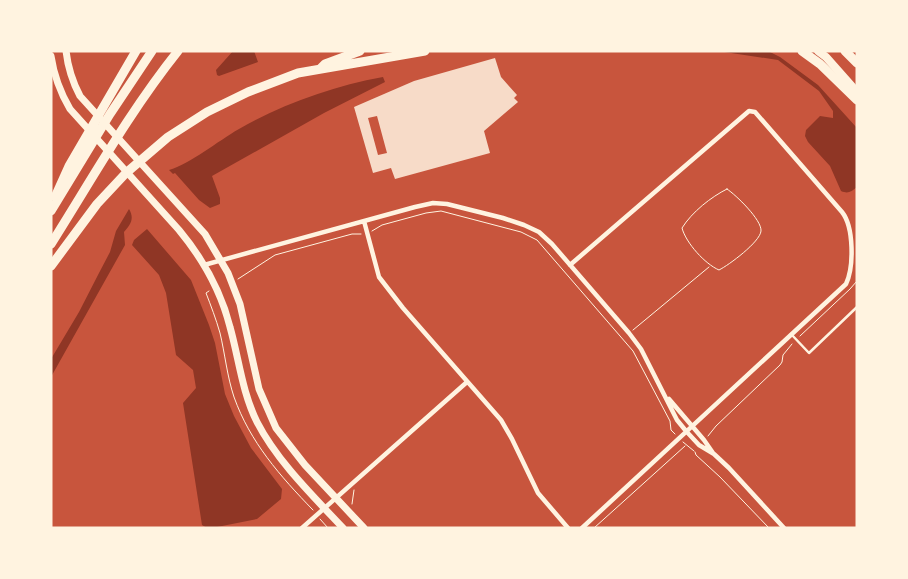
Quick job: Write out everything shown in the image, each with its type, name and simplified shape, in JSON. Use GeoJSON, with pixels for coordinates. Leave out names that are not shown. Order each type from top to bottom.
{"type":"FeatureCollection","features":[{"type":"Feature","properties":{"kind":"highway"},"geometry":{"type":"LineString","coordinates":[[51,209],[81,154],[103,106],[136,51]]}},
{"type":"Feature","properties":{"kind":"highway"},"geometry":{"type":"LineString","coordinates":[[81,154],[152,51]]}},
{"type":"Feature","properties":{"kind":"highway"},"geometry":{"type":"LineString","coordinates":[[51,244],[124,128],[178,51]]}},
{"type":"Feature","properties":{"kind":"highway"},"geometry":{"type":"LineString","coordinates":[[321,68],[325,64],[360,51]]}},
{"type":"Feature","properties":{"kind":"highway"},"geometry":{"type":"LineString","coordinates":[[51,266],[81,224],[113,186],[148,154],[189,123],[225,102],[289,76],[321,68],[327,69],[425,51]]}},
{"type":"Feature","properties":{"kind":"highway"},"geometry":{"type":"LineString","coordinates":[[802,51],[820,64],[857,100]]}},
{"type":"Feature","properties":{"kind":"highway"},"geometry":{"type":"LineString","coordinates":[[818,51],[857,92]]}},
{"type":"Feature","properties":{"kind":"highway"},"geometry":{"type":"LineString","coordinates":[[845,51],[857,63]]}},
{"type":"Feature","properties":{"kind":"main road"},"geometry":{"type":"LineString","coordinates":[[66,51],[68,68],[80,96],[205,234],[232,282],[240,304],[259,389],[270,415],[286,443],[364,528]]}},
{"type":"Feature","properties":{"kind":"main road"},"geometry":{"type":"LineString","coordinates":[[51,56],[54,75],[77,119],[179,230],[204,265],[216,288],[231,329],[246,394],[257,422],[287,465],[343,528]]}},
{"type":"Feature","properties":{"kind":"street"},"geometry":{"type":"LineString","coordinates":[[570,265],[749,111],[755,112],[775,134],[842,212],[850,224],[851,270],[846,284],[582,528]]}},
{"type":"Feature","properties":{"kind":"street"},"geometry":{"type":"LineString","coordinates":[[204,265],[434,203],[457,206],[517,222],[539,232],[629,333],[641,349],[677,420],[699,445],[714,454]]}},
{"type":"Feature","properties":{"kind":"street"},"geometry":{"type":"LineString","coordinates":[[364,221],[379,277],[403,308],[501,420],[538,493],[568,528]]}},
{"type":"Feature","properties":{"kind":"street"},"geometry":{"type":"LineString","coordinates":[[302,528],[468,382]]}},
{"type":"Feature","properties":{"kind":"street"},"geometry":{"type":"LineString","coordinates":[[665,395],[714,454],[784,528]]}},
{"type":"Feature","properties":{"kind":"lane"},"geometry":{"type":"LineString","coordinates":[[791,334],[808,353],[857,307]]}},
{"type":"Feature","properties":{"kind":"path"},"geometry":{"type":"LineString","coordinates":[[727,189],[735,194],[760,223],[761,230],[759,238],[726,266],[719,270],[709,266],[684,236],[682,228],[687,220],[718,194],[727,189]]}},
{"type":"Feature","properties":{"kind":"path"},"geometry":{"type":"LineString","coordinates":[[232,282],[242,278],[275,255],[352,234],[367,233],[374,231],[382,225],[426,213],[442,211],[522,232],[537,240],[633,352],[670,421],[671,430],[769,528]]}},
{"type":"Feature","properties":{"kind":"path"},"geometry":{"type":"LineString","coordinates":[[629,333],[709,266]]}},
{"type":"Feature","properties":{"kind":"path"},"geometry":{"type":"LineString","coordinates":[[704,440],[716,426],[780,365],[785,351],[857,281]]}},
{"type":"Feature","properties":{"kind":"path"},"geometry":{"type":"LineString","coordinates":[[206,293],[216,288]]}},
{"type":"Feature","properties":{"kind":"path"},"geometry":{"type":"LineString","coordinates":[[694,452],[699,445]]}},
{"type":"Feature","properties":{"kind":"path"},"geometry":{"type":"LineString","coordinates":[[594,528],[686,446]]}},
{"type":"Feature","properties":{"kind":"shaded area"},"geometry":{"type":"Polygon","coordinates":[[[233,51],[254,51],[258,62],[219,76],[217,75],[216,70],[233,51]]]}},
{"type":"Feature","properties":{"kind":"shaded area"},"geometry":{"type":"Polygon","coordinates":[[[718,51],[768,51],[780,57],[818,85],[857,128],[857,187],[849,192],[841,191],[830,166],[808,142],[805,136],[806,130],[820,116],[833,118],[833,111],[819,91],[778,60],[718,51]]]}},
{"type":"Feature","properties":{"kind":"shaded area"},"geometry":{"type":"Polygon","coordinates":[[[383,77],[385,82],[324,113],[212,176],[220,198],[220,204],[210,208],[199,200],[175,173],[173,174],[169,170],[186,163],[239,129],[291,104],[346,85],[383,77]]]}},
{"type":"Feature","properties":{"kind":"shaded area"},"geometry":{"type":"Polygon","coordinates":[[[129,209],[132,219],[124,232],[125,245],[51,377],[51,359],[79,312],[110,252],[116,231],[129,209]]]}},
{"type":"Feature","properties":{"kind":"shaded area"},"geometry":{"type":"Polygon","coordinates":[[[147,229],[191,280],[215,343],[225,394],[234,416],[251,448],[282,489],[281,499],[257,519],[212,528],[202,525],[183,403],[196,388],[193,370],[176,355],[166,293],[159,275],[132,245],[134,240],[147,229]]]}},
{"type":"Feature","properties":{"kind":"building"},"geometry":{"type":"Polygon","coordinates":[[[495,58],[501,77],[517,95],[514,98],[518,102],[484,131],[490,153],[395,179],[391,168],[373,173],[354,107],[414,81],[495,58]],[[377,116],[368,118],[378,155],[387,153],[377,116]]]}}]}
